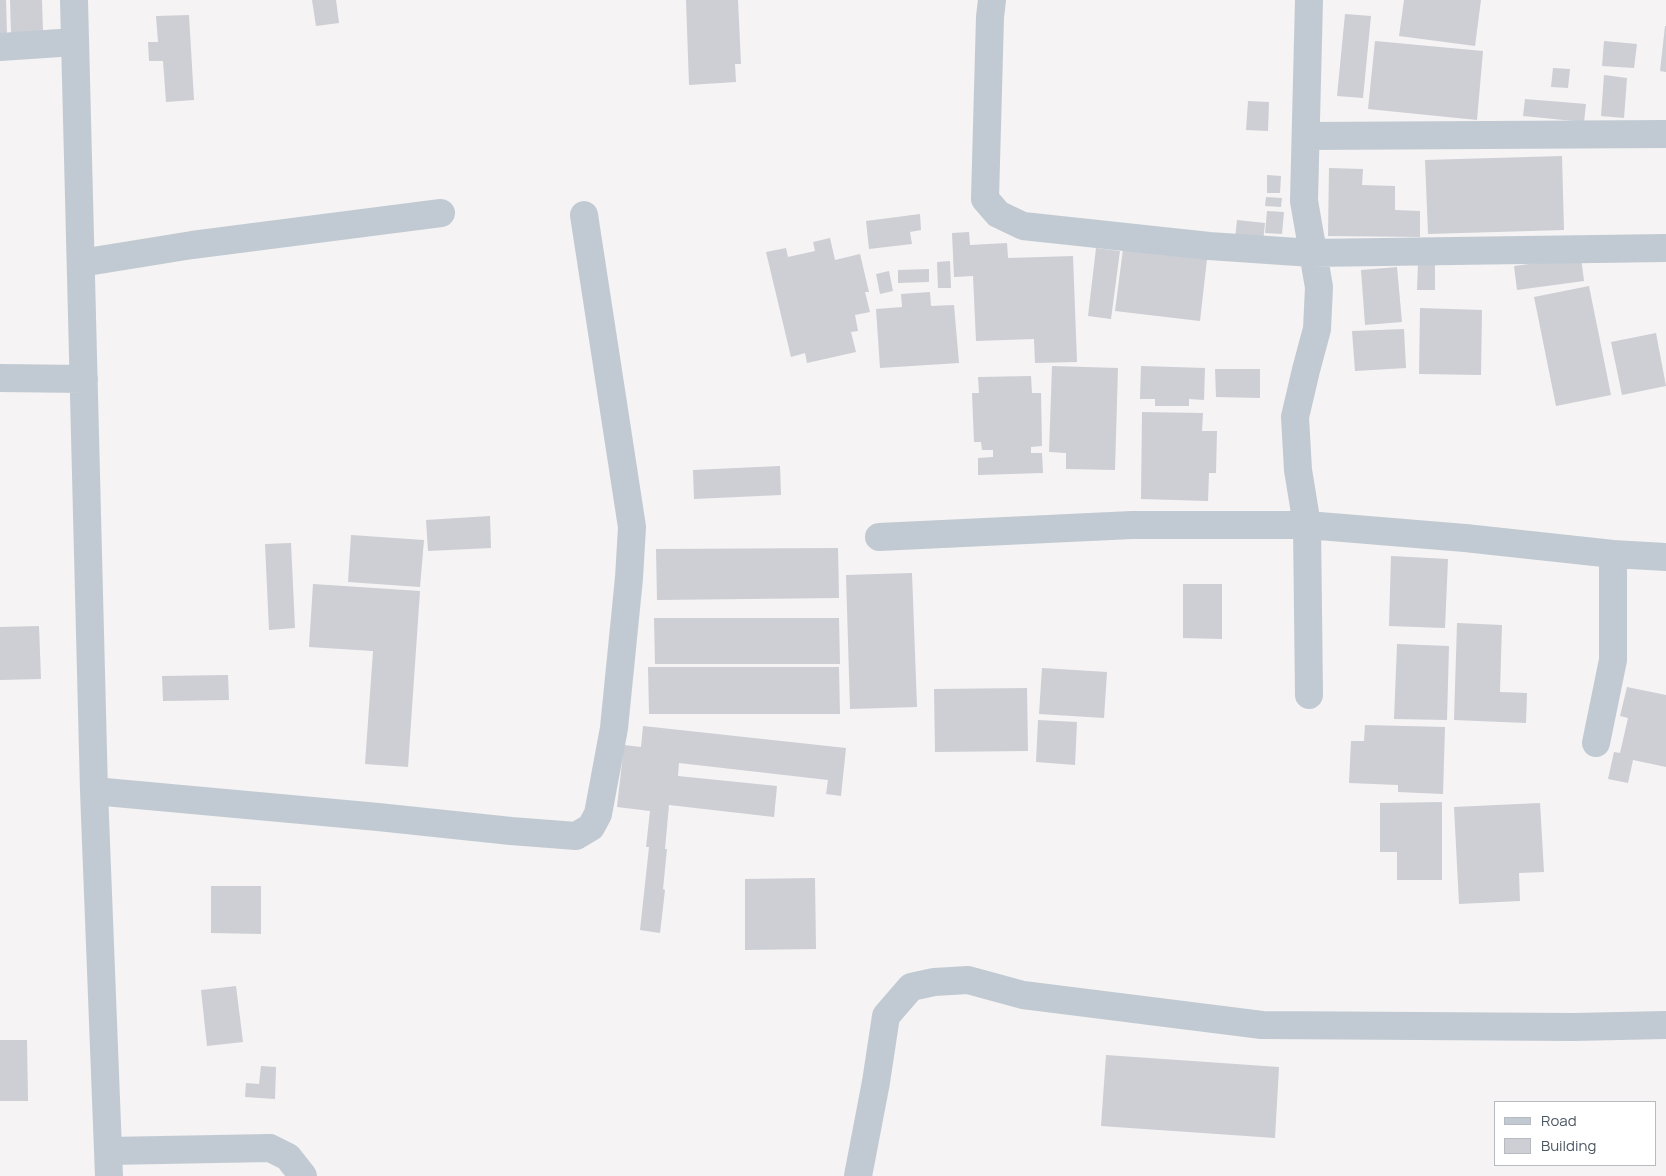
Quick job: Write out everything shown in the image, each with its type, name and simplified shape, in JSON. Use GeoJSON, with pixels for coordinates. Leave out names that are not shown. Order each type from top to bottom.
{"type":"FeatureCollection","features":[{"type":"Feature","properties":{"kind":"street"},"geometry":{"type":"LineString","coordinates":[[74,0],[94,791],[109,1164],[270,1148],[288,1157],[303,1176]]}},
{"type":"Feature","properties":{"kind":"street"},"geometry":{"type":"LineString","coordinates":[[992,0],[985,200],[998,214],[1023,226],[1209,246],[1312,253],[1666,248]]}},
{"type":"Feature","properties":{"kind":"street"},"geometry":{"type":"LineString","coordinates":[[1309,0],[1304,201],[1319,287],[1317,330],[1295,417],[1298,470],[1307,525],[1309,694]]}},
{"type":"Feature","properties":{"kind":"street"},"geometry":{"type":"LineString","coordinates":[[0,47],[75,42]]}},
{"type":"Feature","properties":{"kind":"street"},"geometry":{"type":"LineString","coordinates":[[1306,136],[1666,134]]}},
{"type":"Feature","properties":{"kind":"street"},"geometry":{"type":"LineString","coordinates":[[81,263],[192,245],[441,213]]}},
{"type":"Feature","properties":{"kind":"street"},"geometry":{"type":"LineString","coordinates":[[94,791],[576,836],[591,828],[598,814],[614,728],[629,578],[632,527],[584,215]]}},
{"type":"Feature","properties":{"kind":"street"},"geometry":{"type":"LineString","coordinates":[[0,378],[84,379]]}},
{"type":"Feature","properties":{"kind":"street"},"geometry":{"type":"LineString","coordinates":[[879,537],[1132,525],[1307,525],[1465,538],[1613,554],[1666,557]]}},
{"type":"Feature","properties":{"kind":"street"},"geometry":{"type":"LineString","coordinates":[[1596,743],[1613,660],[1613,554]]}},
{"type":"Feature","properties":{"kind":"street"},"geometry":{"type":"LineString","coordinates":[[858,1176],[876,1082],[886,1016],[911,987],[934,982],[968,980],[1023,995],[1262,1025],[1573,1027],[1666,1025]]}},
{"type":"Feature","properties":{"kind":"building"},"geometry":{"type":"Polygon","coordinates":[[[0,0],[6,0],[7,34],[0,34],[0,0]]]}},
{"type":"Feature","properties":{"kind":"building"},"geometry":{"type":"Polygon","coordinates":[[[10,0],[42,0],[43,32],[11,33],[10,0]]]}},
{"type":"Feature","properties":{"kind":"building"},"geometry":{"type":"Polygon","coordinates":[[[312,0],[336,0],[339,23],[316,26],[312,0]]]}},
{"type":"Feature","properties":{"kind":"building"},"geometry":{"type":"Polygon","coordinates":[[[686,0],[738,0],[741,64],[735,64],[736,82],[689,85],[686,0]]]}},
{"type":"Feature","properties":{"kind":"building"},"geometry":{"type":"Polygon","coordinates":[[[1404,0],[1481,0],[1475,46],[1399,36],[1404,0]]]}},
{"type":"Feature","properties":{"kind":"building"},"geometry":{"type":"Polygon","coordinates":[[[1345,14],[1371,16],[1363,98],[1337,96],[1345,14]]]}},
{"type":"Feature","properties":{"kind":"building"},"geometry":{"type":"Polygon","coordinates":[[[189,15],[194,100],[166,102],[163,61],[149,61],[148,42],[158,42],[156,16],[189,15]]]}},
{"type":"Feature","properties":{"kind":"building"},"geometry":{"type":"Polygon","coordinates":[[[1666,26],[1666,72],[1660,71],[1666,26]]]}},
{"type":"Feature","properties":{"kind":"building"},"geometry":{"type":"Polygon","coordinates":[[[1375,41],[1483,51],[1477,120],[1368,109],[1375,41]]]}},
{"type":"Feature","properties":{"kind":"building"},"geometry":{"type":"Polygon","coordinates":[[[1604,41],[1637,44],[1634,68],[1602,66],[1604,41]]]}},
{"type":"Feature","properties":{"kind":"building"},"geometry":{"type":"Polygon","coordinates":[[[1553,68],[1570,69],[1568,88],[1551,87],[1553,68]]]}},
{"type":"Feature","properties":{"kind":"building"},"geometry":{"type":"Polygon","coordinates":[[[1604,75],[1627,78],[1624,118],[1601,116],[1604,75]]]}},
{"type":"Feature","properties":{"kind":"building"},"geometry":{"type":"Polygon","coordinates":[[[1525,99],[1586,104],[1584,122],[1523,116],[1525,99]]]}},
{"type":"Feature","properties":{"kind":"building"},"geometry":{"type":"Polygon","coordinates":[[[1248,101],[1269,102],[1268,131],[1246,130],[1248,101]]]}},
{"type":"Feature","properties":{"kind":"building"},"geometry":{"type":"Polygon","coordinates":[[[1562,156],[1564,230],[1428,234],[1425,160],[1562,156]]]}},
{"type":"Feature","properties":{"kind":"building"},"geometry":{"type":"Polygon","coordinates":[[[1329,168],[1363,169],[1362,185],[1395,186],[1395,210],[1420,211],[1420,237],[1328,236],[1329,168]]]}},
{"type":"Feature","properties":{"kind":"building"},"geometry":{"type":"Polygon","coordinates":[[[1267,175],[1281,176],[1280,193],[1267,193],[1267,175]]]}},
{"type":"Feature","properties":{"kind":"building"},"geometry":{"type":"Polygon","coordinates":[[[1266,197],[1282,198],[1281,207],[1265,206],[1266,197]]]}},
{"type":"Feature","properties":{"kind":"building"},"geometry":{"type":"Polygon","coordinates":[[[1267,211],[1284,212],[1282,234],[1265,233],[1267,211]]]}},
{"type":"Feature","properties":{"kind":"building"},"geometry":{"type":"Polygon","coordinates":[[[920,214],[921,230],[910,232],[912,244],[869,249],[866,221],[920,214]]]}},
{"type":"Feature","properties":{"kind":"building"},"geometry":{"type":"Polygon","coordinates":[[[1237,220],[1265,223],[1263,242],[1235,238],[1237,220]]]}},
{"type":"Feature","properties":{"kind":"building"},"geometry":{"type":"Polygon","coordinates":[[[969,232],[970,245],[1007,243],[1008,258],[1073,256],[1077,362],[1035,363],[1034,339],[976,341],[973,276],[954,277],[952,233],[969,232]]]}},
{"type":"Feature","properties":{"kind":"building"},"geometry":{"type":"Polygon","coordinates":[[[830,238],[835,260],[860,254],[869,292],[865,292],[870,312],[855,315],[858,331],[851,332],[856,352],[807,363],[805,353],[791,357],[766,252],[786,248],[788,257],[815,251],[813,242],[830,238]]]}},
{"type":"Feature","properties":{"kind":"building"},"geometry":{"type":"Polygon","coordinates":[[[1096,248],[1120,251],[1111,319],[1088,316],[1096,248]]]}},
{"type":"Feature","properties":{"kind":"building"},"geometry":{"type":"Polygon","coordinates":[[[1123,249],[1207,259],[1200,321],[1115,311],[1123,249]]]}},
{"type":"Feature","properties":{"kind":"building"},"geometry":{"type":"Polygon","coordinates":[[[1581,257],[1584,281],[1517,290],[1514,266],[1581,257]]]}},
{"type":"Feature","properties":{"kind":"building"},"geometry":{"type":"Polygon","coordinates":[[[950,261],[951,288],[938,288],[937,262],[950,261]]]}},
{"type":"Feature","properties":{"kind":"building"},"geometry":{"type":"Polygon","coordinates":[[[1418,264],[1435,264],[1435,290],[1417,290],[1418,264]]]}},
{"type":"Feature","properties":{"kind":"building"},"geometry":{"type":"Polygon","coordinates":[[[1397,267],[1402,322],[1365,325],[1361,270],[1397,267]]]}},
{"type":"Feature","properties":{"kind":"building"},"geometry":{"type":"Polygon","coordinates":[[[929,269],[929,282],[898,283],[898,270],[929,269]]]}},
{"type":"Feature","properties":{"kind":"building"},"geometry":{"type":"Polygon","coordinates":[[[889,271],[893,291],[880,294],[876,274],[889,271]]]}},
{"type":"Feature","properties":{"kind":"building"},"geometry":{"type":"Polygon","coordinates":[[[1589,286],[1611,395],[1556,406],[1534,297],[1589,286]]]}},
{"type":"Feature","properties":{"kind":"building"},"geometry":{"type":"Polygon","coordinates":[[[930,292],[931,306],[954,305],[959,363],[880,368],[876,309],[902,307],[901,294],[930,292]]]}},
{"type":"Feature","properties":{"kind":"building"},"geometry":{"type":"Polygon","coordinates":[[[1420,308],[1482,310],[1481,375],[1419,374],[1420,308]]]}},
{"type":"Feature","properties":{"kind":"building"},"geometry":{"type":"Polygon","coordinates":[[[1404,329],[1406,368],[1355,371],[1352,331],[1404,329]]]}},
{"type":"Feature","properties":{"kind":"building"},"geometry":{"type":"Polygon","coordinates":[[[1656,333],[1666,386],[1622,395],[1611,342],[1656,333]]]}},
{"type":"Feature","properties":{"kind":"building"},"geometry":{"type":"Polygon","coordinates":[[[1052,366],[1118,368],[1115,470],[1066,469],[1066,453],[1049,452],[1052,366]]]}},
{"type":"Feature","properties":{"kind":"building"},"geometry":{"type":"Polygon","coordinates":[[[1141,366],[1205,368],[1204,400],[1189,399],[1189,406],[1155,406],[1155,399],[1140,399],[1141,366]]]}},
{"type":"Feature","properties":{"kind":"building"},"geometry":{"type":"Polygon","coordinates":[[[1215,369],[1260,369],[1260,398],[1216,397],[1215,369]]]}},
{"type":"Feature","properties":{"kind":"building"},"geometry":{"type":"Polygon","coordinates":[[[1031,376],[1032,393],[1041,393],[1042,446],[1031,447],[1031,453],[1042,453],[1043,473],[978,475],[978,458],[993,457],[993,450],[982,450],[981,442],[974,442],[972,393],[979,393],[978,377],[1031,376]]]}},
{"type":"Feature","properties":{"kind":"building"},"geometry":{"type":"Polygon","coordinates":[[[1142,412],[1203,413],[1202,431],[1217,431],[1216,473],[1209,473],[1208,501],[1141,499],[1142,412]]]}},
{"type":"Feature","properties":{"kind":"building"},"geometry":{"type":"Polygon","coordinates":[[[780,466],[781,495],[694,499],[693,470],[780,466]]]}},
{"type":"Feature","properties":{"kind":"building"},"geometry":{"type":"Polygon","coordinates":[[[490,516],[491,548],[428,551],[426,520],[490,516]]]}},
{"type":"Feature","properties":{"kind":"building"},"geometry":{"type":"Polygon","coordinates":[[[351,535],[424,540],[420,587],[348,582],[351,535]]]}},
{"type":"Feature","properties":{"kind":"building"},"geometry":{"type":"Polygon","coordinates":[[[291,543],[295,628],[269,630],[265,544],[291,543]]]}},
{"type":"Feature","properties":{"kind":"building"},"geometry":{"type":"Polygon","coordinates":[[[838,548],[839,598],[657,600],[656,549],[838,548]]]}},
{"type":"Feature","properties":{"kind":"building"},"geometry":{"type":"Polygon","coordinates":[[[1391,556],[1448,559],[1445,628],[1389,626],[1391,556]]]}},
{"type":"Feature","properties":{"kind":"building"},"geometry":{"type":"Polygon","coordinates":[[[912,573],[917,707],[850,709],[846,575],[912,573]]]}},
{"type":"Feature","properties":{"kind":"building"},"geometry":{"type":"Polygon","coordinates":[[[313,584],[420,591],[408,767],[365,764],[373,651],[309,647],[313,584]]]}},
{"type":"Feature","properties":{"kind":"building"},"geometry":{"type":"Polygon","coordinates":[[[1183,584],[1222,584],[1222,639],[1183,638],[1183,584]]]}},
{"type":"Feature","properties":{"kind":"building"},"geometry":{"type":"Polygon","coordinates":[[[654,618],[839,618],[840,664],[655,664],[654,618]]]}},
{"type":"Feature","properties":{"kind":"building"},"geometry":{"type":"Polygon","coordinates":[[[1457,623],[1502,625],[1500,692],[1527,693],[1526,723],[1454,720],[1457,623]]]}},
{"type":"Feature","properties":{"kind":"building"},"geometry":{"type":"Polygon","coordinates":[[[39,626],[41,679],[0,680],[0,627],[39,626]]]}},
{"type":"Feature","properties":{"kind":"building"},"geometry":{"type":"Polygon","coordinates":[[[1397,644],[1449,646],[1447,720],[1394,719],[1397,644]]]}},
{"type":"Feature","properties":{"kind":"building"},"geometry":{"type":"Polygon","coordinates":[[[648,667],[839,667],[840,714],[649,714],[648,667]]]}},
{"type":"Feature","properties":{"kind":"building"},"geometry":{"type":"Polygon","coordinates":[[[1042,668],[1107,672],[1104,718],[1039,714],[1042,668]]]}},
{"type":"Feature","properties":{"kind":"building"},"geometry":{"type":"Polygon","coordinates":[[[228,675],[229,700],[163,701],[162,676],[228,675]]]}},
{"type":"Feature","properties":{"kind":"building"},"geometry":{"type":"Polygon","coordinates":[[[1627,687],[1666,695],[1666,767],[1633,760],[1628,783],[1608,779],[1614,752],[1620,753],[1628,718],[1620,716],[1627,687]]]}},
{"type":"Feature","properties":{"kind":"building"},"geometry":{"type":"Polygon","coordinates":[[[1027,688],[1028,751],[935,752],[934,689],[1027,688]]]}},
{"type":"Feature","properties":{"kind":"building"},"geometry":{"type":"Polygon","coordinates":[[[1038,720],[1077,722],[1075,765],[1036,762],[1038,720]]]}},
{"type":"Feature","properties":{"kind":"building"},"geometry":{"type":"Polygon","coordinates":[[[1365,725],[1445,727],[1443,794],[1398,792],[1398,785],[1349,783],[1351,741],[1364,741],[1365,725]]]}},
{"type":"Feature","properties":{"kind":"building"},"geometry":{"type":"Polygon","coordinates":[[[643,726],[846,748],[841,796],[826,794],[828,780],[679,763],[678,776],[777,786],[774,817],[669,805],[663,889],[665,890],[660,933],[640,930],[649,847],[646,847],[650,811],[617,807],[624,745],[641,747],[643,726]]]}},
{"type":"Feature","properties":{"kind":"building"},"geometry":{"type":"Polygon","coordinates":[[[1442,802],[1442,880],[1397,880],[1397,852],[1380,852],[1380,803],[1442,802]]]}},
{"type":"Feature","properties":{"kind":"building"},"geometry":{"type":"Polygon","coordinates":[[[1540,803],[1544,872],[1519,873],[1520,901],[1459,904],[1454,807],[1540,803]]]}},
{"type":"Feature","properties":{"kind":"building"},"geometry":{"type":"Polygon","coordinates":[[[815,878],[816,949],[745,950],[745,879],[815,878]]]}},
{"type":"Feature","properties":{"kind":"building"},"geometry":{"type":"Polygon","coordinates":[[[211,886],[261,886],[261,934],[211,933],[211,886]]]}},
{"type":"Feature","properties":{"kind":"building"},"geometry":{"type":"Polygon","coordinates":[[[236,986],[243,1042],[207,1046],[201,990],[236,986]]]}},
{"type":"Feature","properties":{"kind":"building"},"geometry":{"type":"Polygon","coordinates":[[[0,1040],[27,1040],[28,1101],[0,1101],[0,1040]]]}},
{"type":"Feature","properties":{"kind":"building"},"geometry":{"type":"Polygon","coordinates":[[[1106,1055],[1279,1067],[1275,1138],[1101,1126],[1106,1055]]]}},
{"type":"Feature","properties":{"kind":"building"},"geometry":{"type":"Polygon","coordinates":[[[261,1066],[276,1067],[275,1099],[245,1097],[246,1083],[259,1084],[261,1066]]]}}]}
